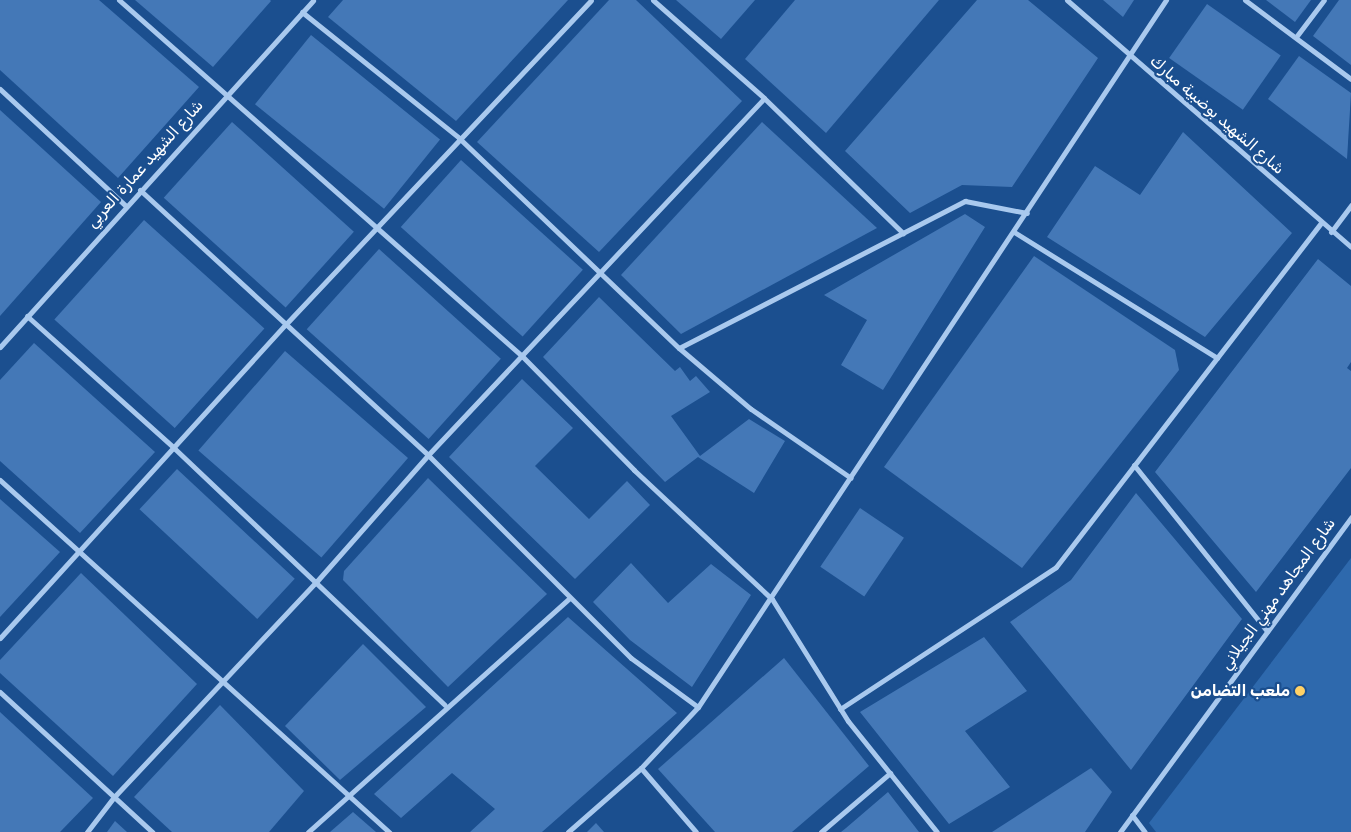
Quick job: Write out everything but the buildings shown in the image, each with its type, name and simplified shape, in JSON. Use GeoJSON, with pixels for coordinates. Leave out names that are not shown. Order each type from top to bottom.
{"type":"FeatureCollection","features":[{"type":"Feature","properties":{"kind":"street"},"geometry":{"type":"LineString","coordinates":[[119,0],[522,356],[634,470],[772,599],[840,709],[937,832]]}},
{"type":"Feature","properties":{"kind":"street","name":"شارع الشهيد عمارة العربي"},"geometry":{"type":"LineString","coordinates":[[0,348],[224,94],[314,0]]}},
{"type":"Feature","properties":{"kind":"street"},"geometry":{"type":"LineString","coordinates":[[0,638],[285,325],[378,228],[459,138],[591,0]]}},
{"type":"Feature","properties":{"kind":"street"},"geometry":{"type":"LineString","coordinates":[[653,0],[764,98],[903,233]]}},
{"type":"Feature","properties":{"kind":"street","name":"شارع الشهيد بوضبية مبارك"},"geometry":{"type":"LineString","coordinates":[[1067,0],[1351,248]]}},
{"type":"Feature","properties":{"kind":"street"},"geometry":{"type":"LineString","coordinates":[[568,832],[641,768],[698,707],[772,599],[1131,56],[1166,0]]}},
{"type":"Feature","properties":{"kind":"street"},"geometry":{"type":"LineString","coordinates":[[1244,0],[1351,79]]}},
{"type":"Feature","properties":{"kind":"street"},"geometry":{"type":"LineString","coordinates":[[1296,37],[1324,0]]}},
{"type":"Feature","properties":{"kind":"street"},"geometry":{"type":"LineString","coordinates":[[302,12],[459,138],[679,348],[751,409],[851,478]]}},
{"type":"Feature","properties":{"kind":"street"},"geometry":{"type":"LineString","coordinates":[[0,89],[125,205]]}},
{"type":"Feature","properties":{"kind":"street"},"geometry":{"type":"LineString","coordinates":[[87,832],[114,796],[317,581],[428,455],[602,274],[764,98]]}},
{"type":"Feature","properties":{"kind":"street"},"geometry":{"type":"LineString","coordinates":[[140,190],[428,455],[569,599],[631,658],[698,707]]}},
{"type":"Feature","properties":{"kind":"street"},"geometry":{"type":"LineString","coordinates":[[679,348],[965,201],[1027,212]]}},
{"type":"Feature","properties":{"kind":"street"},"geometry":{"type":"LineString","coordinates":[[1331,232],[1351,205]]}},
{"type":"Feature","properties":{"kind":"street"},"geometry":{"type":"LineString","coordinates":[[840,709],[1056,566],[1321,223]]}},
{"type":"Feature","properties":{"kind":"street"},"geometry":{"type":"LineString","coordinates":[[1014,232],[1217,358]]}},
{"type":"Feature","properties":{"kind":"street"},"geometry":{"type":"LineString","coordinates":[[27,316],[174,448],[317,581],[446,706]]}},
{"type":"Feature","properties":{"kind":"street"},"geometry":{"type":"LineString","coordinates":[[1134,465],[1267,631]]}},
{"type":"Feature","properties":{"kind":"street"},"geometry":{"type":"LineString","coordinates":[[0,480],[80,551],[345,797],[389,832]]}},
{"type":"Feature","properties":{"kind":"street","name":"شارع المجاهد مهني الجيلاني"},"geometry":{"type":"LineString","coordinates":[[1120,832],[1351,517]]}},
{"type":"Feature","properties":{"kind":"street"},"geometry":{"type":"LineString","coordinates":[[308,832],[446,706],[569,599]]}},
{"type":"Feature","properties":{"kind":"street"},"geometry":{"type":"LineString","coordinates":[[0,692],[152,832]]}},
{"type":"Feature","properties":{"kind":"street"},"geometry":{"type":"LineString","coordinates":[[641,768],[696,832]]}},
{"type":"Feature","properties":{"kind":"street"},"geometry":{"type":"LineString","coordinates":[[821,832],[890,773]]}},
{"type":"Feature","properties":{"kind":"street"},"geometry":{"type":"LineString","coordinates":[[1132,815],[1146,832]]}},
{"type":"Feature","properties":{"kind":"shaded area","name":"ملعب التضامن"},"geometry":{"type":"Polygon","coordinates":[[[1351,558],[1351,832],[1156,832],[1149,823],[1351,558]]]}},
{"type":"Feature","properties":{"kind":"place","name":"ملعب التضامن"},"geometry":{"type":"Point","coordinates":[1300,691]}}]}
